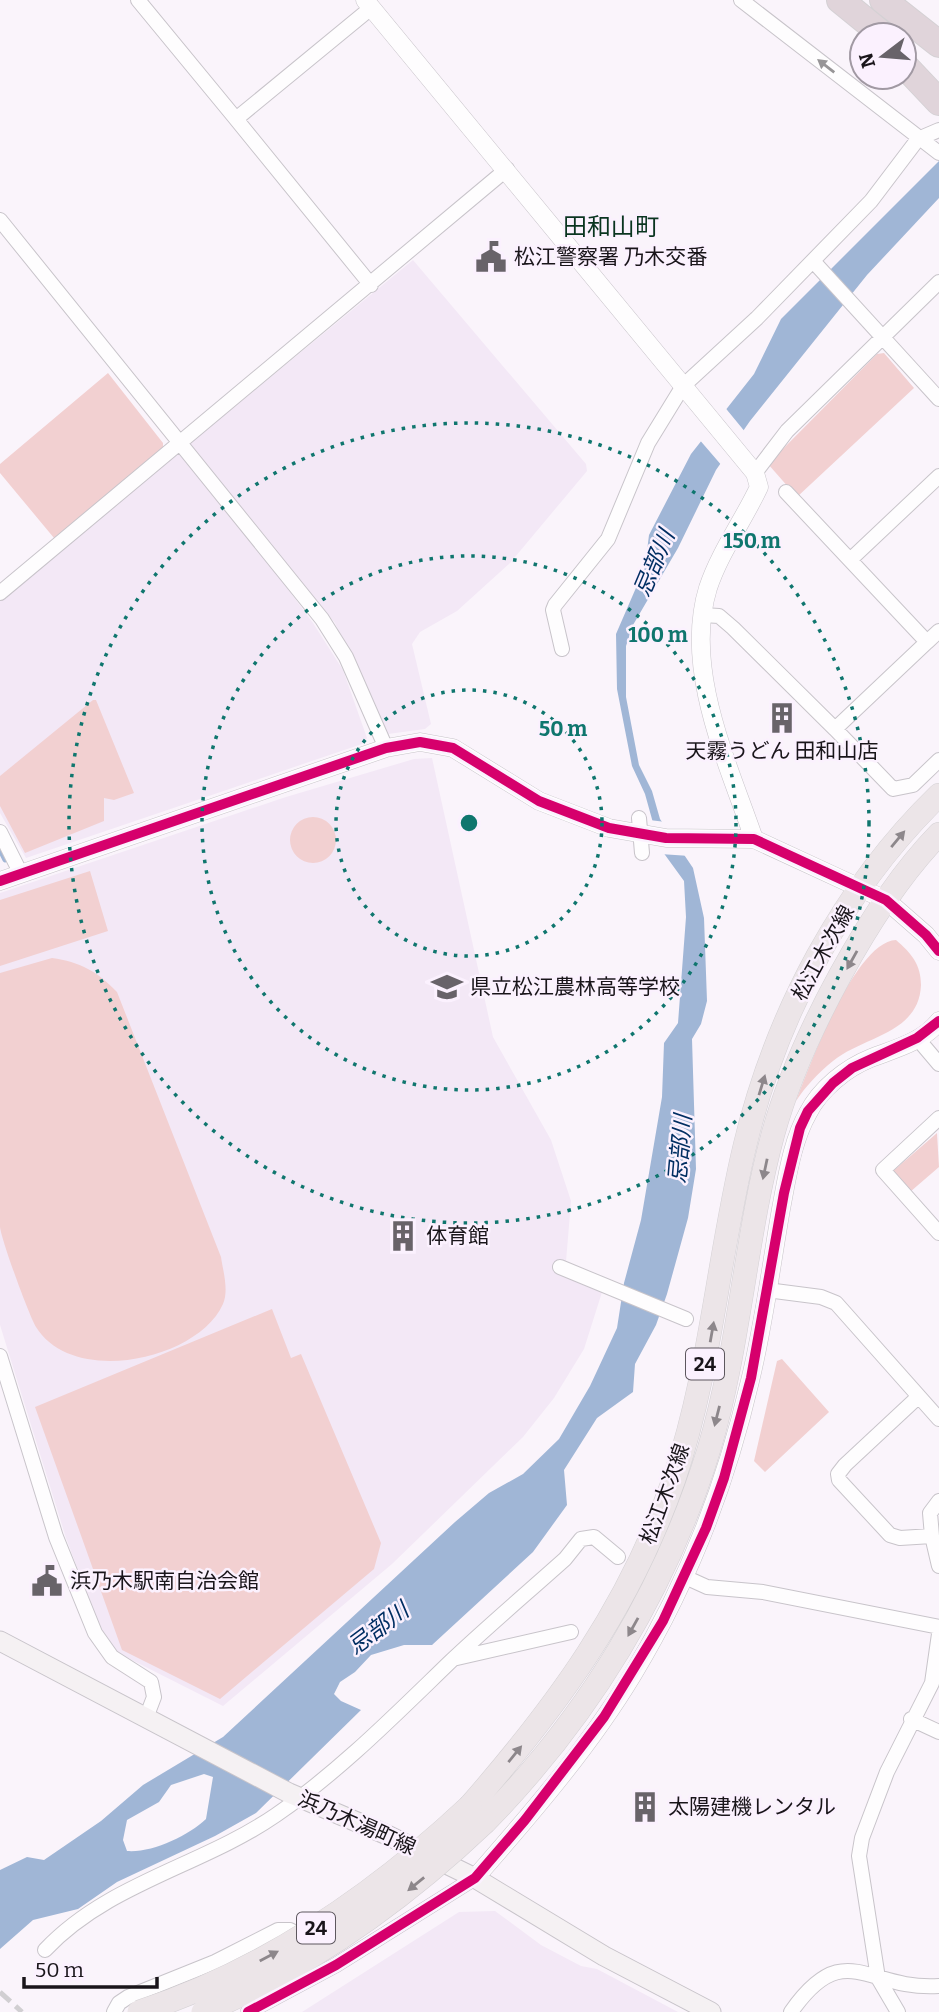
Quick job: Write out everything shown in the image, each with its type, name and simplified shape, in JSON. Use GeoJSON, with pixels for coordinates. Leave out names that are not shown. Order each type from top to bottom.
{"type":"FeatureCollection","features":[{"type":"Feature","properties":{"kind":"highway"},"geometry":{"type":"LineString","coordinates":[[840,0],[865,21]]}},
{"type":"Feature","properties":{"kind":"highway"},"geometry":{"type":"LineString","coordinates":[[883,0],[939,44]]}},
{"type":"Feature","properties":{"kind":"highway"},"geometry":{"type":"LineString","coordinates":[[892,0],[939,31]]}},
{"type":"Feature","properties":{"kind":"highway"},"geometry":{"type":"LineString","coordinates":[[918,62],[939,79]]}},
{"type":"Feature","properties":{"kind":"highway"},"geometry":{"type":"LineString","coordinates":[[918,80],[939,102]]}},
{"type":"Feature","properties":{"kind":"main road","name":"松江木次線"},"geometry":{"type":"LineString","coordinates":[[203,2012],[287,1972],[382,1912],[478,1814],[611,1622],[655,1527],[695,1410],[745,1146],[761,1089],[798,994],[861,887],[910,825],[939,795]]}},
{"type":"Feature","properties":{"kind":"main road","name":"松江木次線"},"geometry":{"type":"LineString","coordinates":[[139,2012],[235,1972],[315,1928],[478,1814],[530,1773],[597,1686],[637,1620],[677,1537],[709,1449],[723,1395],[764,1176],[785,1097],[816,1025],[886,900],[939,834]]}},
{"type":"Feature","properties":{"kind":"main road","name":"浜乃木湯町線"},"geometry":{"type":"LineString","coordinates":[[0,1641],[295,1796],[475,1878],[604,1956],[711,2012]]}},
{"type":"Feature","properties":{"kind":"street"},"geometry":{"type":"LineString","coordinates":[[138,0],[371,285]]}},
{"type":"Feature","properties":{"kind":"street"},"geometry":{"type":"LineString","coordinates":[[741,0],[936,151]]}},
{"type":"Feature","properties":{"kind":"street"},"geometry":{"type":"LineString","coordinates":[[236,119],[368,4],[508,169],[751,468],[759,487],[724,551],[708,589],[700,658],[707,695],[754,839]]}},
{"type":"Feature","properties":{"kind":"street"},"geometry":{"type":"LineString","coordinates":[[562,649],[553,610],[555,605],[608,539],[649,443],[683,386],[816,264],[871,201],[918,139],[939,130]]}},
{"type":"Feature","properties":{"kind":"street"},"geometry":{"type":"LineString","coordinates":[[0,593],[508,169]]}},
{"type":"Feature","properties":{"kind":"street"},"geometry":{"type":"LineString","coordinates":[[0,220],[322,619],[346,657],[386,748]]}},
{"type":"Feature","properties":{"kind":"street"},"geometry":{"type":"LineString","coordinates":[[816,264],[939,399]]}},
{"type":"Feature","properties":{"kind":"street"},"geometry":{"type":"LineString","coordinates":[[751,468],[879,335],[939,282]]}},
{"type":"Feature","properties":{"kind":"street"},"geometry":{"type":"LineString","coordinates":[[850,560],[939,476]]}},
{"type":"Feature","properties":{"kind":"street"},"geometry":{"type":"LineString","coordinates":[[786,492],[927,642]]}},
{"type":"Feature","properties":{"kind":"street"},"geometry":{"type":"LineString","coordinates":[[703,615],[719,616],[733,628],[893,789],[913,785],[939,760]]}},
{"type":"Feature","properties":{"kind":"street"},"geometry":{"type":"LineString","coordinates":[[835,729],[939,631]]}},
{"type":"Feature","properties":{"kind":"street"},"geometry":{"type":"LineString","coordinates":[[0,881],[386,748],[420,742],[453,748],[539,801],[584,820],[643,830],[724,839],[754,839],[886,900],[926,935],[939,951]]}},
{"type":"Feature","properties":{"kind":"street"},"geometry":{"type":"LineString","coordinates":[[642,853],[643,830]]}},
{"type":"Feature","properties":{"kind":"street"},"geometry":{"type":"LineString","coordinates":[[0,832],[22,874]]}},
{"type":"Feature","properties":{"kind":"street"},"geometry":{"type":"LineString","coordinates":[[248,2012],[337,1965],[475,1878],[525,1820],[604,1717],[632,1675],[685,1577],[731,1454],[751,1378],[787,1180],[800,1128],[808,1111],[826,1090],[852,1068],[917,1038],[939,1021]]}},
{"type":"Feature","properties":{"kind":"street"},"geometry":{"type":"LineString","coordinates":[[917,1038],[939,1064]]}},
{"type":"Feature","properties":{"kind":"street"},"geometry":{"type":"LineString","coordinates":[[939,1118],[883,1170],[939,1233]]}},
{"type":"Feature","properties":{"kind":"street"},"geometry":{"type":"LineString","coordinates":[[560,1267],[686,1319]]}},
{"type":"Feature","properties":{"kind":"street"},"geometry":{"type":"LineString","coordinates":[[767,1290],[821,1297],[836,1303],[939,1419]]}},
{"type":"Feature","properties":{"kind":"street"},"geometry":{"type":"LineString","coordinates":[[0,1356],[56,1537],[95,1633],[112,1657],[151,1682],[154,1696],[145,1718]]}},
{"type":"Feature","properties":{"kind":"street"},"geometry":{"type":"LineString","coordinates":[[918,1398],[838,1474],[839,1480],[890,1535],[900,1538],[932,1536]]}},
{"type":"Feature","properties":{"kind":"street"},"geometry":{"type":"LineString","coordinates":[[939,1500],[930,1513],[939,1566]]}},
{"type":"Feature","properties":{"kind":"street"},"geometry":{"type":"LineString","coordinates":[[45,1951],[59,1936],[112,1898],[248,1835],[381,1729],[454,1658],[565,1559],[581,1539],[593,1536],[618,1558]]}},
{"type":"Feature","properties":{"kind":"street"},"geometry":{"type":"LineString","coordinates":[[685,1577],[707,1587],[763,1592],[939,1627]]}},
{"type":"Feature","properties":{"kind":"street"},"geometry":{"type":"LineString","coordinates":[[454,1658],[572,1632]]}},
{"type":"Feature","properties":{"kind":"street"},"geometry":{"type":"LineString","coordinates":[[898,2012],[878,1978],[859,1856],[862,1838],[911,1719],[932,1683],[939,1634]]}},
{"type":"Feature","properties":{"kind":"street"},"geometry":{"type":"LineString","coordinates":[[911,1719],[939,1732]]}},
{"type":"Feature","properties":{"kind":"street"},"geometry":{"type":"LineString","coordinates":[[114,2012],[119,2003],[128,1997],[215,1962],[278,1930],[300,1933],[337,1965]]}},
{"type":"Feature","properties":{"kind":"street"},"geometry":{"type":"LineString","coordinates":[[791,2012],[806,1991],[825,1975],[844,1970],[859,1971],[921,1987],[939,1986]]}},
{"type":"Feature","properties":{"kind":"shaded area"},"geometry":{"type":"Polygon","coordinates":[[[413,260],[586,464],[587,471],[510,563],[457,611],[420,632],[412,644],[431,724],[425,729],[388,734],[370,704],[335,623],[188,445],[413,260]]]}},
{"type":"Feature","properties":{"kind":"shaded area"},"geometry":{"type":"Polygon","coordinates":[[[884,353],[914,388],[797,497],[768,464],[877,354],[884,353]]]}},
{"type":"Feature","properties":{"kind":"shaded area"},"geometry":{"type":"Polygon","coordinates":[[[108,373],[163,443],[163,449],[54,538],[0,473],[0,464],[108,373]]]}},
{"type":"Feature","properties":{"kind":"shaded area"},"geometry":{"type":"Polygon","coordinates":[[[173,453],[181,454],[261,553],[313,623],[343,670],[367,738],[362,744],[26,858],[0,813],[0,598],[173,453]]]}},
{"type":"Feature","properties":{"kind":"shaded area"},"geometry":{"type":"Polygon","coordinates":[[[96,700],[134,793],[114,800],[104,798],[104,821],[25,853],[0,806],[0,776],[96,700]]]}},
{"type":"Feature","properties":{"kind":"shaded area"},"geometry":{"type":"Polygon","coordinates":[[[432,758],[493,1037],[551,1140],[571,1201],[565,1274],[603,1289],[584,1349],[554,1398],[523,1437],[392,1564],[223,1706],[116,1652],[104,1639],[66,1538],[0,1325],[0,893],[286,797],[414,759],[432,758]]]}},
{"type":"Feature","properties":{"kind":"shaded area"},"geometry":{"type":"Polygon","coordinates":[[[313,817],[329,824],[336,840],[329,856],[313,863],[297,856],[290,840],[297,824],[313,817]]]}},
{"type":"Feature","properties":{"kind":"shaded area"},"geometry":{"type":"Polygon","coordinates":[[[90,871],[108,931],[0,966],[0,900],[90,871]]]}},
{"type":"Feature","properties":{"kind":"shaded area"},"geometry":{"type":"Polygon","coordinates":[[[896,940],[914,960],[921,978],[918,1001],[911,1014],[888,1032],[833,1061],[796,1101],[823,1035],[850,982],[865,961],[881,946],[896,940]]]}},
{"type":"Feature","properties":{"kind":"shaded area"},"geometry":{"type":"Polygon","coordinates":[[[52,958],[88,969],[117,992],[221,1257],[226,1293],[223,1304],[209,1324],[188,1340],[163,1352],[134,1359],[105,1361],[77,1357],[54,1346],[36,1327],[2,1235],[0,973],[52,958]]]}},
{"type":"Feature","properties":{"kind":"shaded area"},"geometry":{"type":"Polygon","coordinates":[[[937,1133],[939,1167],[910,1192],[892,1172],[937,1133]]]}},
{"type":"Feature","properties":{"kind":"shaded area"},"geometry":{"type":"Polygon","coordinates":[[[272,1309],[291,1358],[301,1354],[381,1543],[374,1569],[220,1699],[122,1650],[35,1407],[272,1309]]]}},
{"type":"Feature","properties":{"kind":"shaded area"},"geometry":{"type":"Polygon","coordinates":[[[782,1359],[829,1412],[765,1472],[754,1461],[777,1361],[782,1359]]]}},
{"type":"Feature","properties":{"kind":"shaded area"},"geometry":{"type":"Polygon","coordinates":[[[495,1911],[541,1945],[581,1966],[597,1969],[678,2012],[302,2012],[459,1912],[495,1911]]]}},
{"type":"Feature","properties":{"kind":"water","name":"忌部川"},"geometry":{"type":"Polygon","coordinates":[[[939,161],[939,198],[867,275],[750,421],[716,470],[678,548],[633,625],[626,646],[626,697],[639,765],[652,791],[660,819],[693,868],[704,918],[707,1001],[701,1024],[692,1039],[696,1169],[688,1218],[656,1325],[635,1364],[633,1392],[597,1418],[564,1470],[567,1505],[533,1552],[432,1645],[404,1645],[371,1655],[355,1672],[340,1682],[334,1694],[341,1701],[361,1710],[256,1813],[215,1836],[117,1882],[78,1909],[33,1920],[0,1949],[0,1870],[27,1857],[44,1860],[101,1821],[143,1785],[223,1737],[455,1522],[489,1493],[523,1474],[559,1439],[590,1386],[617,1328],[624,1283],[641,1220],[662,1097],[664,1043],[678,1023],[686,917],[684,881],[660,848],[645,794],[632,766],[617,689],[616,634],[645,567],[649,535],[691,454],[754,374],[781,319],[939,161]],[[204,1774],[171,1785],[159,1802],[127,1820],[123,1840],[127,1851],[147,1849],[169,1842],[206,1819],[213,1777],[204,1774]]]}},
{"type":"Feature","properties":{"kind":"pier"},"geometry":{"type":"Polygon","coordinates":[[[723,405],[746,433],[723,467],[698,438],[723,405]]]}},
{"type":"Feature","properties":{"kind":"pier"},"geometry":{"type":"Polygon","coordinates":[[[649,820],[666,822],[690,856],[660,854],[649,820]]]}},
{"type":"Feature","properties":{"kind":"waterway"},"geometry":{"type":"LineString","coordinates":[[0,850],[5,860]]}},
{"type":"Feature","properties":{"kind":"railway"},"geometry":{"type":"LineString","coordinates":[[0,1992],[22,2012]]}},
{"type":"Feature","properties":{"kind":"cycle path"},"geometry":{"type":"LineString","coordinates":[[0,881],[386,748],[420,742],[453,748],[539,801],[609,828],[666,838],[754,839],[886,900],[926,935],[939,951]]}},
{"type":"Feature","properties":{"kind":"cycle path"},"geometry":{"type":"LineString","coordinates":[[248,2012],[336,1965],[475,1878],[525,1820],[604,1717],[663,1621],[706,1528],[724,1478],[751,1378],[784,1193],[800,1128],[808,1111],[833,1083],[852,1068],[917,1038],[939,1021]]}},
{"type":"Feature","properties":{"kind":"place","name":"松江警察署 乃木交番"},"geometry":{"type":"Point","coordinates":[491,257]}},
{"type":"Feature","properties":{"kind":"place","name":"天霧うどん 田和山店"},"geometry":{"type":"Point","coordinates":[782,718]}},
{"type":"Feature","properties":{"kind":"place","name":"県立松江農林高等学校"},"geometry":{"type":"Point","coordinates":[447,987]}},
{"type":"Feature","properties":{"kind":"place","name":"体育館"},"geometry":{"type":"Point","coordinates":[403,1236]}},
{"type":"Feature","properties":{"kind":"place","name":"浜乃木駅南自治会館"},"geometry":{"type":"Point","coordinates":[47,1581]}},
{"type":"Feature","properties":{"kind":"place","name":"太陽建機レンタル"},"geometry":{"type":"Point","coordinates":[645,1807]}},
{"type":"Feature","properties":{"kind":"district","name":"田和山町"},"geometry":{"type":"Point","coordinates":[611,227]}}]}
